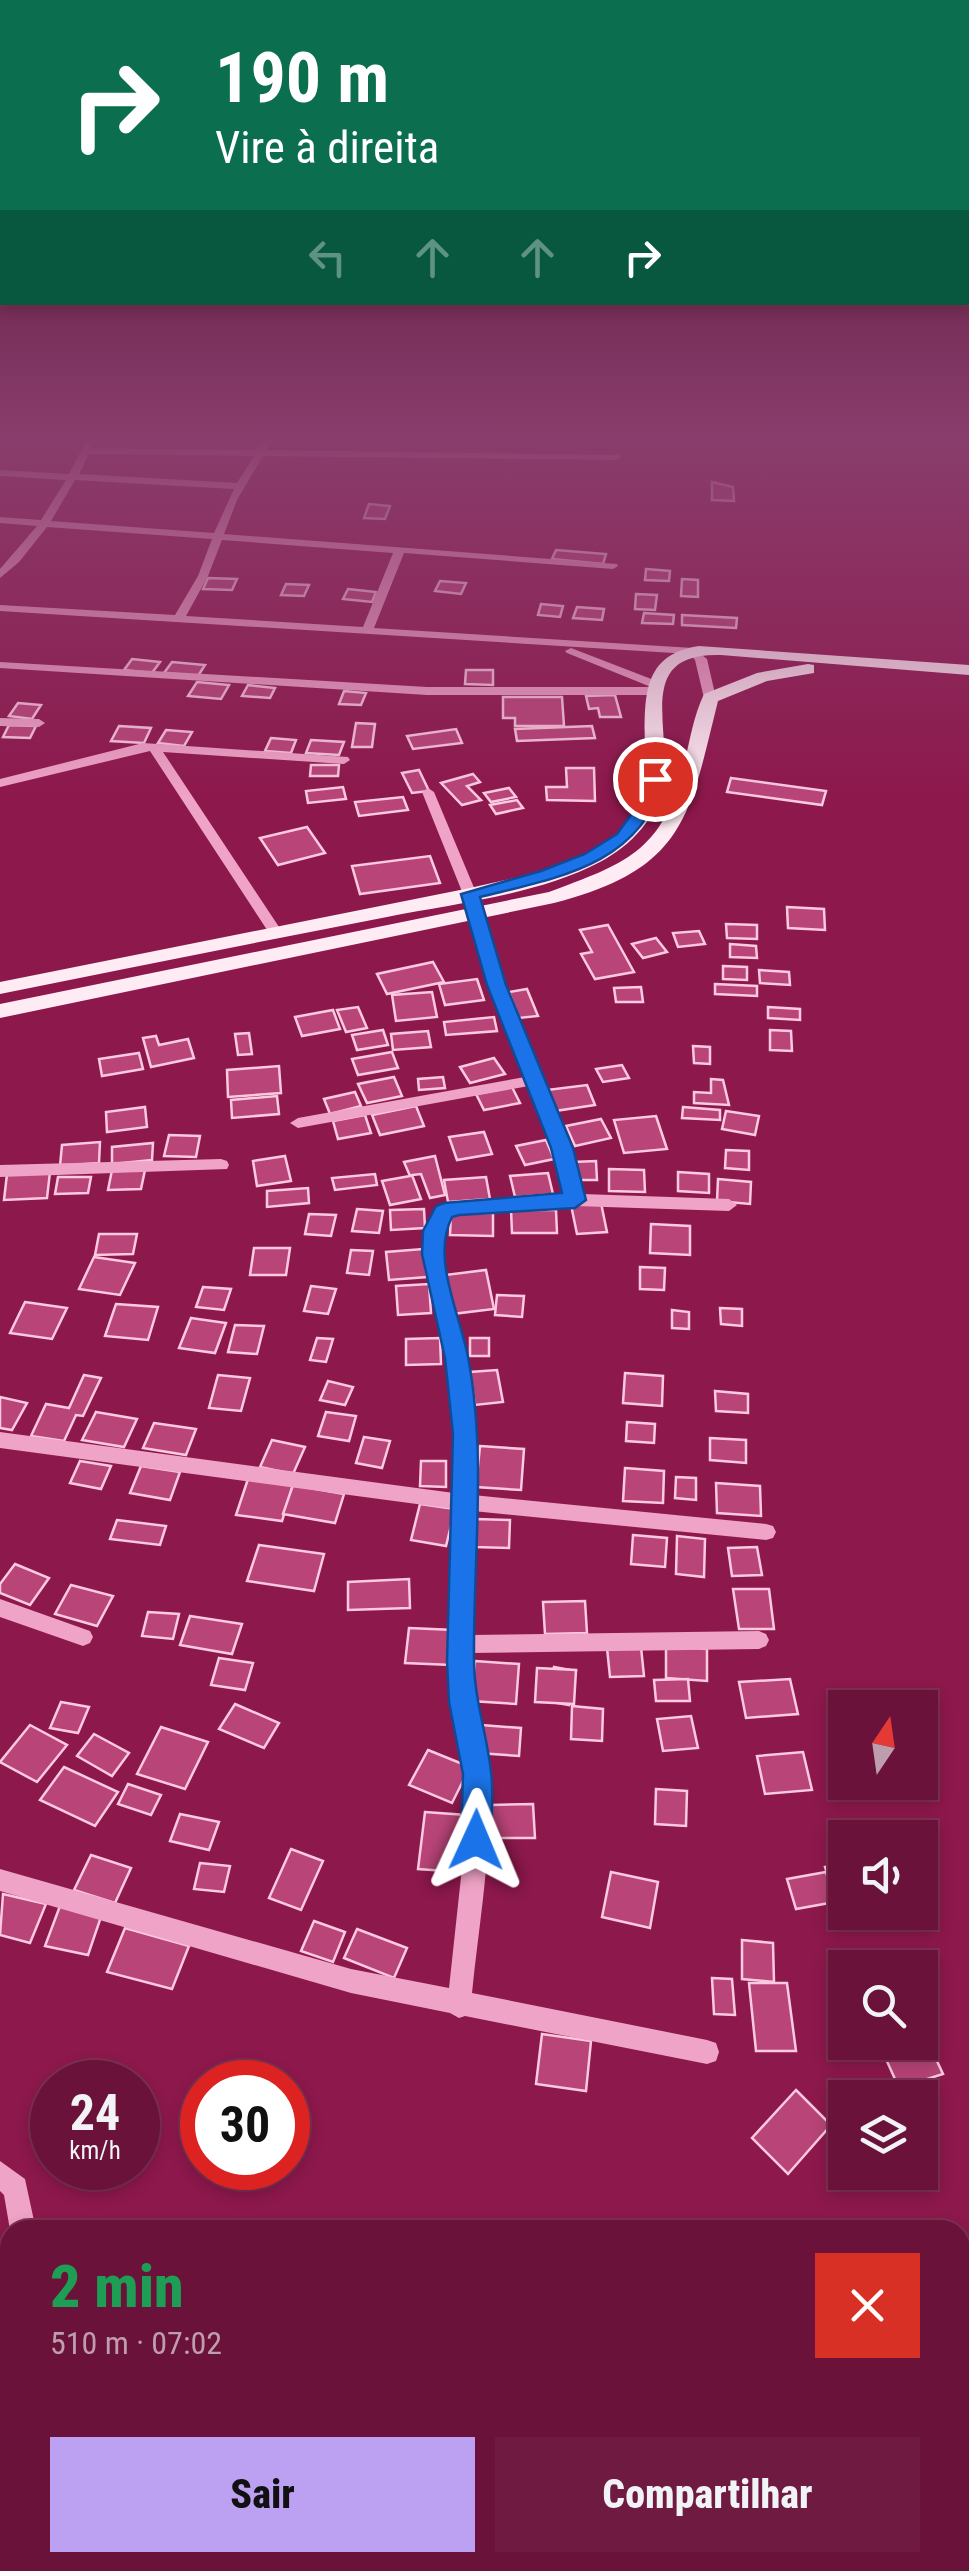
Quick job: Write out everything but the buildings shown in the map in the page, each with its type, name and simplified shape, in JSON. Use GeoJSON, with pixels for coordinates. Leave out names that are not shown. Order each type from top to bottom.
{"type":"FeatureCollection","features":[{"type":"Feature","properties":{"kind":"main road"},"geometry":{"type":"LineString","coordinates":[[0,1010],[474,904],[591,857],[623,838],[649,801],[655,779],[655,688],[668,663],[693,651],[969,670]]}},
{"type":"Feature","properties":{"kind":"main road"},"geometry":{"type":"LineString","coordinates":[[0,988],[276,933],[474,904],[554,897],[612,877],[646,858],[662,842],[682,808],[710,698],[788,671],[920,666]]}},
{"type":"Feature","properties":{"kind":"street"},"geometry":{"type":"LineString","coordinates":[[0,575],[18,557]]}},
{"type":"Feature","properties":{"kind":"street"},"geometry":{"type":"LineString","coordinates":[[178,620],[211,557]]}},
{"type":"Feature","properties":{"kind":"street"},"geometry":{"type":"LineString","coordinates":[[367,631],[397,557]]}},
{"type":"Feature","properties":{"kind":"street"},"geometry":{"type":"LineString","coordinates":[[493,557],[613,566]]}},
{"type":"Feature","properties":{"kind":"street"},"geometry":{"type":"LineString","coordinates":[[0,608],[693,651],[701,659],[710,698]]}},
{"type":"Feature","properties":{"kind":"street"},"geometry":{"type":"LineString","coordinates":[[506,639],[594,658],[655,688]]}},
{"type":"Feature","properties":{"kind":"street"},"geometry":{"type":"LineString","coordinates":[[0,665],[427,690],[655,688]]}},
{"type":"Feature","properties":{"kind":"street"},"geometry":{"type":"LineString","coordinates":[[0,722],[39,723]]}},
{"type":"Feature","properties":{"kind":"street"},"geometry":{"type":"LineString","coordinates":[[152,747],[276,933]]}},
{"type":"Feature","properties":{"kind":"street"},"geometry":{"type":"LineString","coordinates":[[0,783],[117,751],[152,747],[344,760]]}},
{"type":"Feature","properties":{"kind":"street"},"geometry":{"type":"LineString","coordinates":[[428,792],[474,904],[496,985],[562,1148],[575,1200]]}},
{"type":"Feature","properties":{"kind":"street"},"geometry":{"type":"LineString","coordinates":[[298,1123],[535,1080]]}},
{"type":"Feature","properties":{"kind":"street"},"geometry":{"type":"LineString","coordinates":[[0,1171],[221,1165]]}},
{"type":"Feature","properties":{"kind":"street"},"geometry":{"type":"LineString","coordinates":[[459,2006],[476,1840],[477,1774],[463,1702],[460,1644],[465,1434],[457,1358],[433,1254],[437,1218],[444,1211],[459,1207],[575,1200],[729,1205]]}},
{"type":"Feature","properties":{"kind":"street"},"geometry":{"type":"LineString","coordinates":[[0,1440],[464,1502],[766,1532]]}},
{"type":"Feature","properties":{"kind":"street"},"geometry":{"type":"LineString","coordinates":[[0,1608],[82,1636]]}},
{"type":"Feature","properties":{"kind":"street"},"geometry":{"type":"LineString","coordinates":[[460,1644],[759,1640]]}},
{"type":"Feature","properties":{"kind":"street"},"geometry":{"type":"LineString","coordinates":[[0,1880],[350,1982],[707,2052]]}},
{"type":"Feature","properties":{"kind":"street"},"geometry":{"type":"LineString","coordinates":[[0,2174],[16,2188],[21,2220]]}},
{"type":"Feature","properties":{"kind":"route"},"geometry":{"type":"LineString","coordinates":[[476,1840],[477,1774],[463,1702],[460,1662],[465,1434],[457,1358],[433,1254],[434,1231],[437,1218],[444,1211],[459,1207],[575,1200],[562,1148],[496,985],[470,894],[547,874],[591,857],[623,838],[649,801],[655,779]]}}]}
